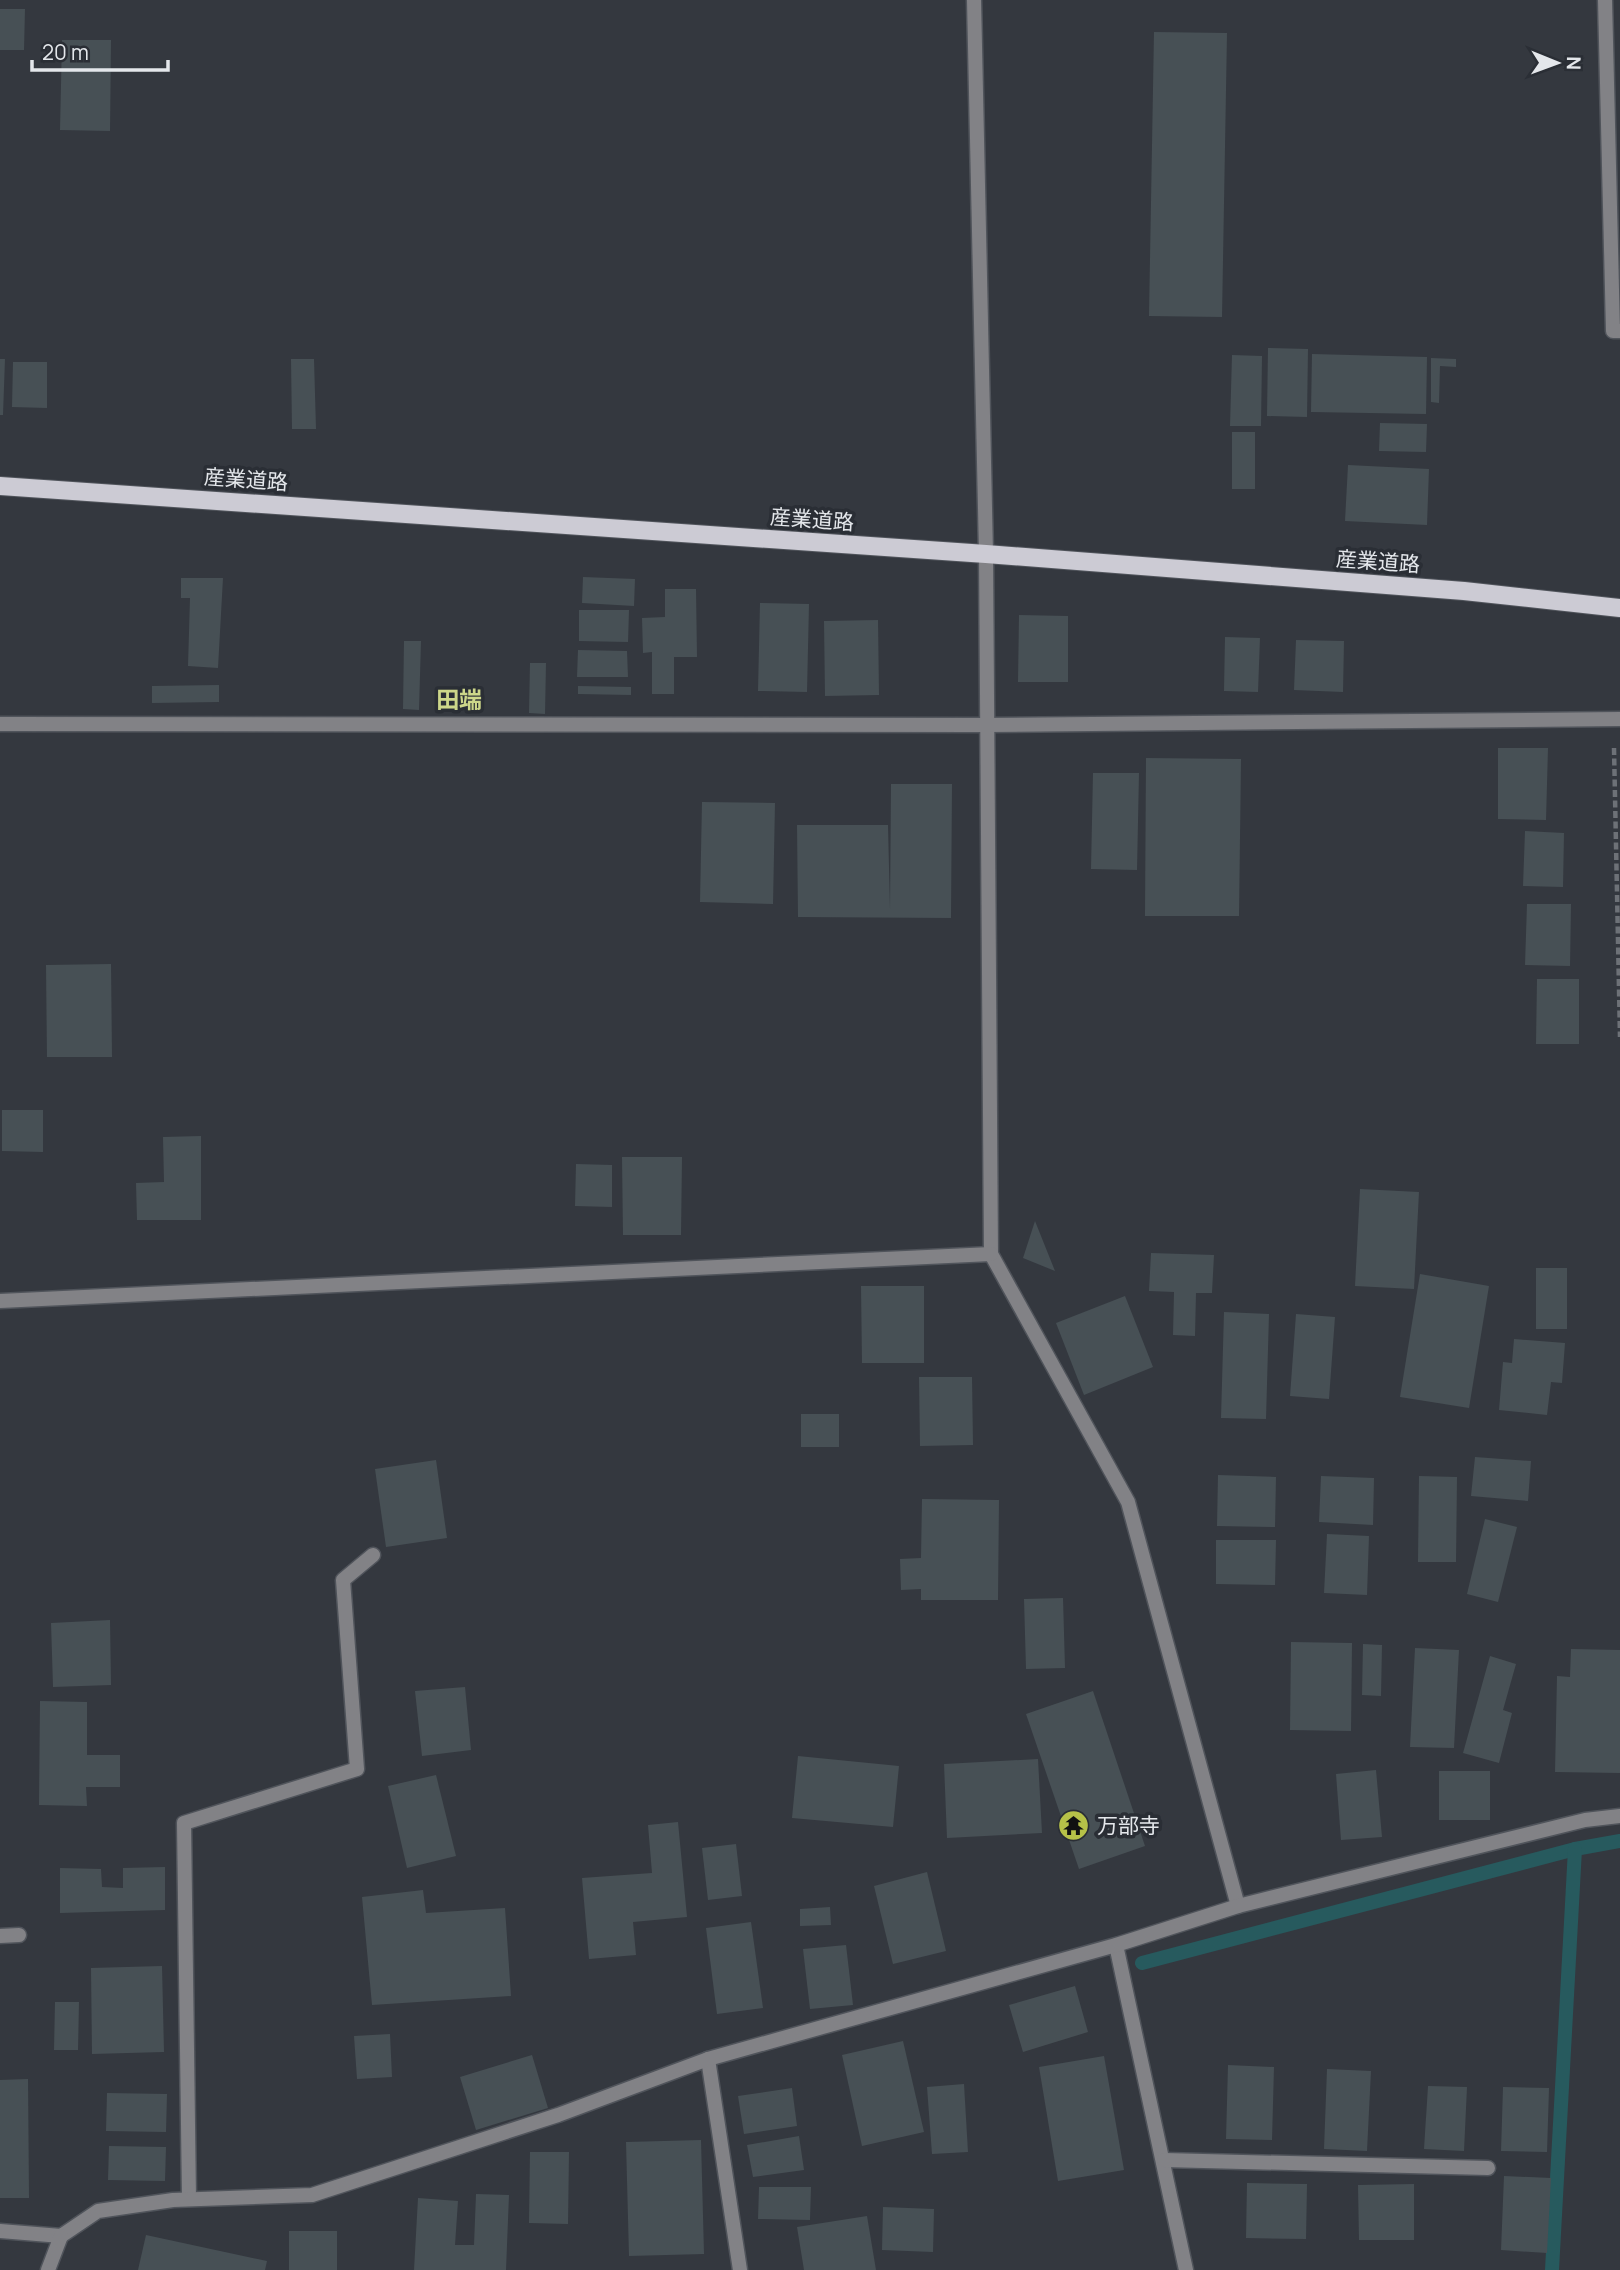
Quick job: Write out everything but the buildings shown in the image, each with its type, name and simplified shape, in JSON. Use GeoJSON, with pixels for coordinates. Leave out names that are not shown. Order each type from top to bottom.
{"type":"FeatureCollection","features":[{"type":"Feature","properties":{"kind":"main road","name":"産業道路"},"geometry":{"type":"LineString","coordinates":[[0,486],[986,554],[1464,591],[1620,608]]}},
{"type":"Feature","properties":{"kind":"street"},"geometry":{"type":"LineString","coordinates":[[974,0],[986,554],[991,1254],[1128,1502],[1238,1906]]}},
{"type":"Feature","properties":{"kind":"street"},"geometry":{"type":"LineString","coordinates":[[1605,0],[1614,331],[1620,331]]}},
{"type":"Feature","properties":{"kind":"street"},"geometry":{"type":"LineString","coordinates":[[0,724],[986,725],[1617,719]]}},
{"type":"Feature","properties":{"kind":"street"},"geometry":{"type":"LineString","coordinates":[[0,1301],[991,1254]]}},
{"type":"Feature","properties":{"kind":"street"},"geometry":{"type":"LineString","coordinates":[[189,2199],[184,1823],[357,1769],[343,1580],[373,1555]]}},
{"type":"Feature","properties":{"kind":"street"},"geometry":{"type":"LineString","coordinates":[[48,2270],[61,2236],[99,2211],[189,2199],[312,2195],[558,2115],[708,2059],[1116,1945],[1238,1906],[1585,1820],[1620,1815]]}},
{"type":"Feature","properties":{"kind":"street"},"geometry":{"type":"LineString","coordinates":[[0,1936],[19,1935]]}},
{"type":"Feature","properties":{"kind":"street"},"geometry":{"type":"LineString","coordinates":[[1116,1945],[1186,2270]]}},
{"type":"Feature","properties":{"kind":"street"},"geometry":{"type":"LineString","coordinates":[[708,2059],[740,2270]]}},
{"type":"Feature","properties":{"kind":"street"},"geometry":{"type":"LineString","coordinates":[[1164,2160],[1488,2168]]}},
{"type":"Feature","properties":{"kind":"street"},"geometry":{"type":"LineString","coordinates":[[0,2231],[61,2236]]}},
{"type":"Feature","properties":{"kind":"path"},"geometry":{"type":"LineString","coordinates":[[1617,719],[1620,1037]]}},
{"type":"Feature","properties":{"kind":"waterway"},"geometry":{"type":"LineString","coordinates":[[1142,1963],[1575,1849],[1620,1841]]}},
{"type":"Feature","properties":{"kind":"waterway"},"geometry":{"type":"LineString","coordinates":[[1552,2270],[1575,1849]]}},
{"type":"Feature","properties":{"kind":"place","name":"万部寺"},"geometry":{"type":"Point","coordinates":[1074,1826]}},
{"type":"Feature","properties":{"kind":"district","name":"田端"},"geometry":{"type":"Point","coordinates":[459,700]}}]}
